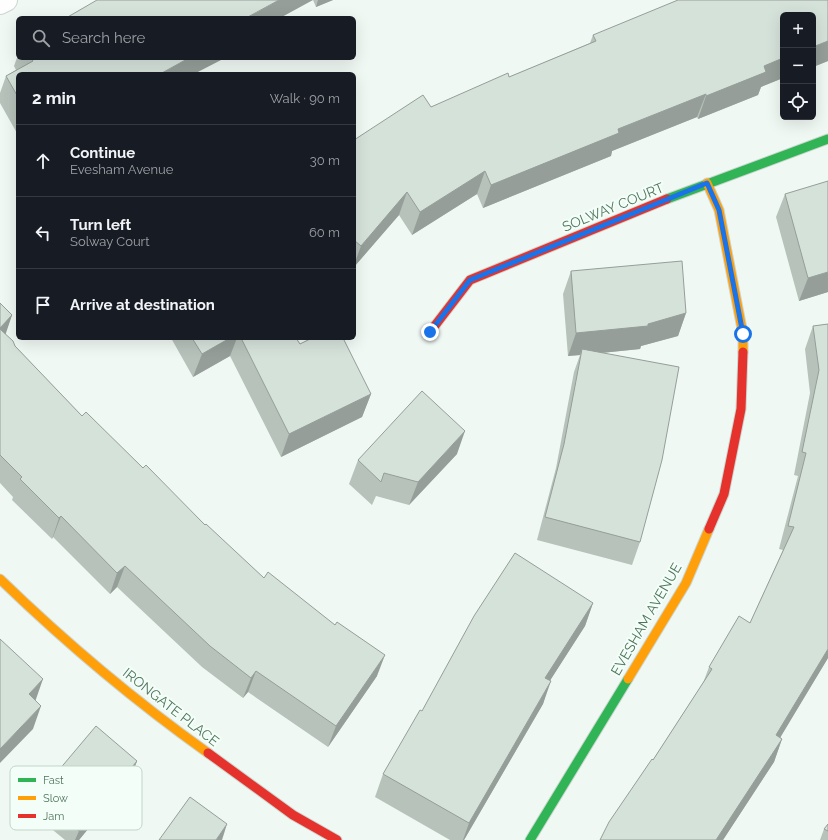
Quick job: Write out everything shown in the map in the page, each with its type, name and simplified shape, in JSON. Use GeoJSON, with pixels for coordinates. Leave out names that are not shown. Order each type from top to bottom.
{"type":"FeatureCollection","features":[{"type":"Feature","properties":{"kind":"street"},"geometry":{"type":"LineString","coordinates":[[0,3],[6,0]]}},
{"type":"Feature","properties":{"kind":"street","name":"SOLWAY COURT"},"geometry":{"type":"LineString","coordinates":[[430,332],[470,280],[707,183],[828,139]]}},
{"type":"Feature","properties":{"kind":"street","name":"EVESHAM AVENUE"},"geometry":{"type":"LineString","coordinates":[[530,840],[686,583],[724,494],[741,409],[743,334],[719,210],[707,183]]}},
{"type":"Feature","properties":{"kind":"street","name":"IRONGATE PLACE"},"geometry":{"type":"LineString","coordinates":[[0,579],[40,618],[163,721],[293,814],[337,840]]}},
{"type":"Feature","properties":{"kind":"building"},"geometry":{"type":"Polygon","coordinates":[[[97,0],[279,0],[250,16],[69,16],[97,0]]]}},
{"type":"Feature","properties":{"kind":"building"},"geometry":{"type":"Polygon","coordinates":[[[678,0],[828,0],[828,41],[816,46],[816,12],[780,12],[780,59],[764,66],[766,72],[618,129],[619,133],[491,185],[485,171],[420,212],[407,192],[361,246],[356,242],[356,139],[423,95],[431,107],[508,73],[509,77],[596,41],[593,35],[678,0]]]}},
{"type":"Feature","properties":{"kind":"building"},"geometry":{"type":"Polygon","coordinates":[[[32,60],[185,60],[164,72],[16,72],[16,94],[6,76],[33,61],[32,60]]]}},
{"type":"Feature","properties":{"kind":"building"},"geometry":{"type":"Polygon","coordinates":[[[828,181],[828,272],[808,278],[785,194],[828,181]]]}},
{"type":"Feature","properties":{"kind":"building"},"geometry":{"type":"Polygon","coordinates":[[[682,261],[686,313],[648,324],[648,326],[576,333],[571,271],[682,261]]]}},
{"type":"Feature","properties":{"kind":"building"},"geometry":{"type":"Polygon","coordinates":[[[0,303],[12,315],[0,328],[0,303]]]}},
{"type":"Feature","properties":{"kind":"building"},"geometry":{"type":"Polygon","coordinates":[[[828,324],[828,649],[776,735],[782,739],[716,840],[600,840],[609,822],[652,759],[653,760],[712,669],[709,667],[739,616],[750,623],[794,527],[788,526],[806,453],[802,452],[819,370],[813,326],[828,324]]]}},
{"type":"Feature","properties":{"kind":"building"},"geometry":{"type":"Polygon","coordinates":[[[0,329],[13,341],[15,346],[82,416],[86,412],[143,468],[146,465],[205,525],[206,524],[264,578],[268,572],[335,625],[337,622],[385,655],[336,726],[256,671],[251,678],[210,646],[125,566],[117,573],[61,516],[59,518],[20,479],[22,477],[0,455],[0,329]]]}},
{"type":"Feature","properties":{"kind":"building"},"geometry":{"type":"Polygon","coordinates":[[[193,340],[226,340],[202,354],[193,340]]]}},
{"type":"Feature","properties":{"kind":"building"},"geometry":{"type":"Polygon","coordinates":[[[242,340],[297,340],[300,344],[308,340],[344,340],[371,394],[289,434],[242,340]]]}},
{"type":"Feature","properties":{"kind":"building"},"geometry":{"type":"Polygon","coordinates":[[[582,349],[679,367],[662,460],[640,542],[545,517],[564,444],[582,349]]]}},
{"type":"Feature","properties":{"kind":"building"},"geometry":{"type":"Polygon","coordinates":[[[422,391],[465,431],[418,482],[384,473],[381,482],[358,460],[422,391]]]}},
{"type":"Feature","properties":{"kind":"building"},"geometry":{"type":"Polygon","coordinates":[[[515,553],[593,603],[545,678],[551,681],[469,823],[383,774],[420,710],[422,711],[474,616],[515,553]]]}},
{"type":"Feature","properties":{"kind":"building"},"geometry":{"type":"Polygon","coordinates":[[[0,639],[43,679],[29,694],[41,706],[0,749],[0,639]]]}},
{"type":"Feature","properties":{"kind":"building"},"geometry":{"type":"Polygon","coordinates":[[[96,726],[137,761],[133,766],[62,766],[96,726]]]}},
{"type":"Feature","properties":{"kind":"building"},"geometry":{"type":"Polygon","coordinates":[[[190,797],[227,824],[216,840],[159,840],[190,797]]]}},
{"type":"Feature","properties":{"kind":"building"},"geometry":{"type":"Polygon","coordinates":[[[828,824],[828,831],[824,829],[828,824]]]}},
{"type":"Feature","properties":{"kind":"traffic: fast"},"geometry":{"type":"LineString","coordinates":[[667,199],[828,139]]}},
{"type":"Feature","properties":{"kind":"traffic: fast"},"geometry":{"type":"LineString","coordinates":[[530,840],[628,679]]}},
{"type":"Feature","properties":{"kind":"traffic: slow"},"geometry":{"type":"LineString","coordinates":[[707,183],[719,210],[743,334],[743,352]]}},
{"type":"Feature","properties":{"kind":"traffic: slow"},"geometry":{"type":"LineString","coordinates":[[628,679],[686,583],[709,529]]}},
{"type":"Feature","properties":{"kind":"traffic: slow"},"geometry":{"type":"LineString","coordinates":[[0,579],[75,648],[127,692],[208,753]]}},
{"type":"Feature","properties":{"kind":"traffic: jam"},"geometry":{"type":"LineString","coordinates":[[430,332],[470,280],[667,199]]}},
{"type":"Feature","properties":{"kind":"traffic: jam"},"geometry":{"type":"LineString","coordinates":[[709,529],[724,494],[741,409],[743,352]]}},
{"type":"Feature","properties":{"kind":"traffic: jam"},"geometry":{"type":"LineString","coordinates":[[208,753],[293,815],[337,840]]}},
{"type":"Feature","properties":{"kind":"route"},"geometry":{"type":"LineString","coordinates":[[430,332],[470,280],[707,183],[719,210],[743,334]]}}]}
